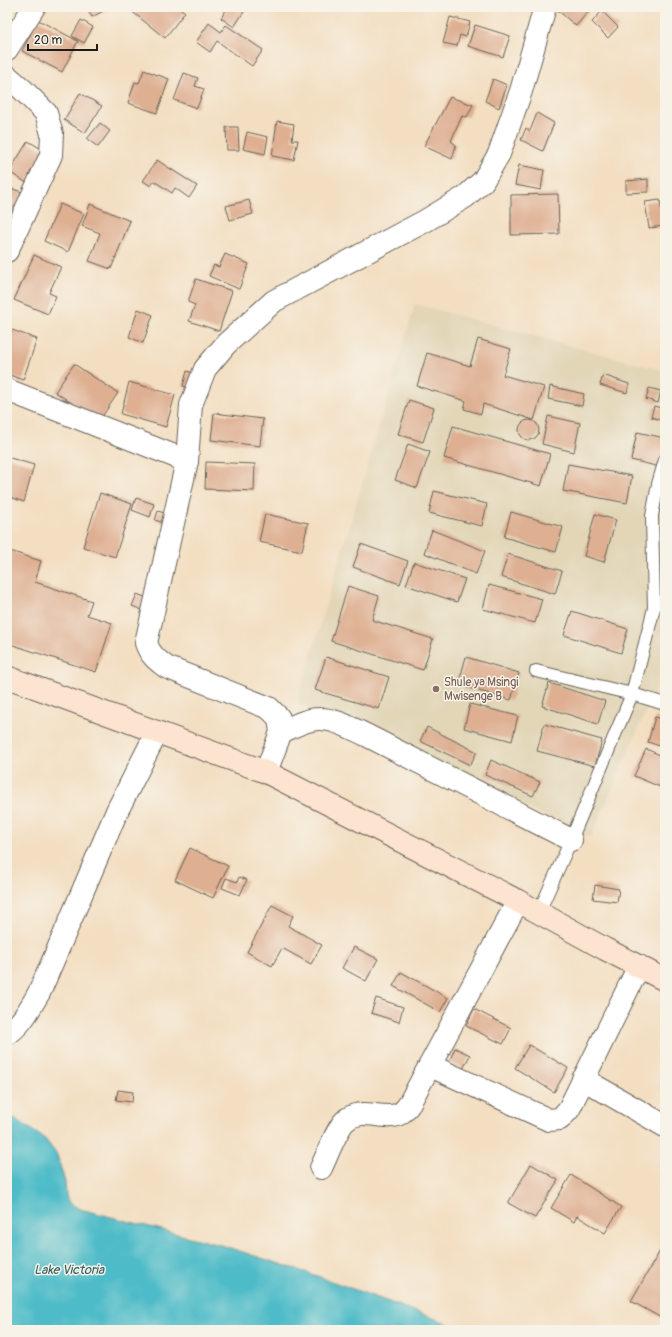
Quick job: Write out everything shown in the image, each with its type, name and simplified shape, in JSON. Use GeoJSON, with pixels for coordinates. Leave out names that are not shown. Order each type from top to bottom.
{"type":"FeatureCollection","features":[{"type":"Feature","properties":{"kind":"street"},"geometry":{"type":"LineString","coordinates":[[7,49],[34,7]]}},
{"type":"Feature","properties":{"kind":"street"},"geometry":{"type":"LineString","coordinates":[[266,772],[281,732],[279,718],[269,708],[166,667],[155,659],[149,652],[146,643],[187,461],[191,405],[205,369],[226,344],[274,301],[425,222],[465,197],[483,181],[499,154],[520,91],[545,7]]}},
{"type":"Feature","properties":{"kind":"street"},"geometry":{"type":"LineString","coordinates":[[7,76],[46,113],[52,134],[52,155],[7,251]]}},
{"type":"Feature","properties":{"kind":"street"},"geometry":{"type":"LineString","coordinates":[[7,390],[187,461]]}},
{"type":"Feature","properties":{"kind":"street"},"geometry":{"type":"LineString","coordinates":[[7,677],[266,772],[518,901],[665,980]]}},
{"type":"Feature","properties":{"kind":"street"},"geometry":{"type":"LineString","coordinates":[[281,732],[303,722],[320,718],[341,723],[366,734],[571,840]]}},
{"type":"Feature","properties":{"kind":"street"},"geometry":{"type":"LineString","coordinates":[[7,1034],[11,1032],[26,1014],[40,991],[117,811],[157,732]]}},
{"type":"Feature","properties":{"kind":"street"},"geometry":{"type":"LineString","coordinates":[[321,1168],[344,1121],[353,1116],[364,1114],[392,1116],[401,1113],[408,1106],[431,1066],[482,966],[518,901]]}},
{"type":"Feature","properties":{"kind":"street"},"geometry":{"type":"LineString","coordinates":[[431,1066],[549,1120],[560,1118],[569,1109],[639,966]]}},
{"type":"Feature","properties":{"kind":"street"},"geometry":{"type":"LineString","coordinates":[[583,1079],[665,1126]]}},
{"type":"Feature","properties":{"kind":"lane"},"geometry":{"type":"LineString","coordinates":[[539,912],[632,694],[654,608],[652,516],[658,484],[665,460]]}},
{"type":"Feature","properties":{"kind":"lane"},"geometry":{"type":"LineString","coordinates":[[536,671],[632,694],[665,704]]}},
{"type":"Feature","properties":{"kind":"shaded area"},"geometry":{"type":"Polygon","coordinates":[[[415,304],[665,371],[665,648],[656,688],[591,837],[297,703],[415,304]]]}},
{"type":"Feature","properties":{"kind":"water","name":"Lake Victoria"},"geometry":{"type":"Polygon","coordinates":[[[7,1115],[45,1139],[57,1155],[65,1182],[66,1196],[69,1203],[80,1209],[224,1246],[317,1276],[444,1322],[461,1330],[7,1330],[7,1115]]]}},
{"type":"Feature","properties":{"kind":"building"},"geometry":{"type":"Polygon","coordinates":[[[86,7],[111,7],[92,17],[86,7]]]}},
{"type":"Feature","properties":{"kind":"building"},"geometry":{"type":"Polygon","coordinates":[[[132,7],[178,7],[185,12],[165,38],[130,10],[132,7]]]}},
{"type":"Feature","properties":{"kind":"building"},"geometry":{"type":"Polygon","coordinates":[[[228,7],[247,7],[234,27],[221,18],[228,7]]]}},
{"type":"Feature","properties":{"kind":"building"},"geometry":{"type":"Polygon","coordinates":[[[554,7],[592,7],[576,26],[554,7]]]}},
{"type":"Feature","properties":{"kind":"building"},"geometry":{"type":"Polygon","coordinates":[[[602,11],[618,27],[608,38],[592,22],[602,11]]]}},
{"type":"Feature","properties":{"kind":"building"},"geometry":{"type":"Polygon","coordinates":[[[450,17],[470,22],[466,37],[460,35],[457,46],[443,43],[450,17]]]}},
{"type":"Feature","properties":{"kind":"building"},"geometry":{"type":"Polygon","coordinates":[[[38,20],[78,41],[62,72],[22,51],[38,20]]]}},
{"type":"Feature","properties":{"kind":"building"},"geometry":{"type":"Polygon","coordinates":[[[81,20],[93,27],[84,43],[72,36],[81,20]]]}},
{"type":"Feature","properties":{"kind":"building"},"geometry":{"type":"Polygon","coordinates":[[[209,23],[221,32],[226,25],[263,50],[252,66],[217,41],[210,52],[196,42],[209,23]]]}},
{"type":"Feature","properties":{"kind":"building"},"geometry":{"type":"Polygon","coordinates":[[[475,25],[510,36],[503,57],[468,46],[475,25]]]}},
{"type":"Feature","properties":{"kind":"building"},"geometry":{"type":"Polygon","coordinates":[[[144,70],[169,79],[157,113],[128,103],[135,82],[139,83],[144,70]]]}},
{"type":"Feature","properties":{"kind":"building"},"geometry":{"type":"Polygon","coordinates":[[[184,73],[198,78],[195,86],[204,89],[197,108],[174,100],[184,73]]]}},
{"type":"Feature","properties":{"kind":"building"},"geometry":{"type":"Polygon","coordinates":[[[493,79],[507,85],[499,108],[485,101],[493,79]]]}},
{"type":"Feature","properties":{"kind":"building"},"geometry":{"type":"Polygon","coordinates":[[[80,93],[102,106],[85,133],[64,120],[80,93]]]}},
{"type":"Feature","properties":{"kind":"building"},"geometry":{"type":"Polygon","coordinates":[[[450,97],[473,105],[467,117],[462,116],[451,141],[456,145],[452,159],[424,146],[450,97]]]}},
{"type":"Feature","properties":{"kind":"building"},"geometry":{"type":"Polygon","coordinates":[[[537,113],[554,123],[543,151],[521,140],[526,128],[530,131],[537,113]]]}},
{"type":"Feature","properties":{"kind":"building"},"geometry":{"type":"Polygon","coordinates":[[[277,121],[294,124],[292,140],[298,140],[294,160],[272,156],[277,121]]]}},
{"type":"Feature","properties":{"kind":"building"},"geometry":{"type":"Polygon","coordinates":[[[100,123],[110,131],[98,147],[87,139],[100,123]]]}},
{"type":"Feature","properties":{"kind":"building"},"geometry":{"type":"Polygon","coordinates":[[[226,127],[238,127],[239,150],[227,150],[226,127]]]}},
{"type":"Feature","properties":{"kind":"building"},"geometry":{"type":"Polygon","coordinates":[[[247,132],[268,137],[265,154],[243,149],[247,132]]]}},
{"type":"Feature","properties":{"kind":"building"},"geometry":{"type":"Polygon","coordinates":[[[28,141],[45,151],[27,183],[9,172],[28,141]]]}},
{"type":"Feature","properties":{"kind":"building"},"geometry":{"type":"Polygon","coordinates":[[[157,160],[197,186],[189,198],[175,188],[172,193],[154,181],[151,186],[143,181],[157,160]]]}},
{"type":"Feature","properties":{"kind":"building"},"geometry":{"type":"Polygon","coordinates":[[[519,165],[544,170],[541,190],[515,185],[519,165]]]}},
{"type":"Feature","properties":{"kind":"building"},"geometry":{"type":"Polygon","coordinates":[[[648,179],[648,192],[626,193],[626,181],[648,179]]]}},
{"type":"Feature","properties":{"kind":"building"},"geometry":{"type":"Polygon","coordinates":[[[7,187],[22,192],[12,225],[7,224],[7,187]]]}},
{"type":"Feature","properties":{"kind":"building"},"geometry":{"type":"Polygon","coordinates":[[[558,194],[559,234],[511,235],[511,195],[558,194]]]}},
{"type":"Feature","properties":{"kind":"building"},"geometry":{"type":"Polygon","coordinates":[[[249,200],[253,214],[230,220],[226,206],[249,200]]]}},
{"type":"Feature","properties":{"kind":"building"},"geometry":{"type":"Polygon","coordinates":[[[660,200],[664,226],[649,228],[645,202],[660,200]]]}},
{"type":"Feature","properties":{"kind":"building"},"geometry":{"type":"Polygon","coordinates":[[[60,204],[84,214],[68,252],[44,241],[60,204]]]}},
{"type":"Feature","properties":{"kind":"building"},"geometry":{"type":"Polygon","coordinates":[[[90,204],[130,221],[111,269],[89,261],[100,233],[82,226],[90,204]]]}},
{"type":"Feature","properties":{"kind":"building"},"geometry":{"type":"Polygon","coordinates":[[[225,254],[249,264],[239,289],[209,276],[214,265],[219,267],[225,254]]]}},
{"type":"Feature","properties":{"kind":"building"},"geometry":{"type":"Polygon","coordinates":[[[34,255],[61,267],[49,293],[56,296],[48,314],[14,300],[34,255]]]}},
{"type":"Feature","properties":{"kind":"building"},"geometry":{"type":"Polygon","coordinates":[[[196,279],[232,291],[219,331],[189,321],[195,305],[188,302],[196,279]]]}},
{"type":"Feature","properties":{"kind":"building"},"geometry":{"type":"Polygon","coordinates":[[[138,309],[153,315],[143,343],[129,337],[138,309]]]}},
{"type":"Feature","properties":{"kind":"building"},"geometry":{"type":"Polygon","coordinates":[[[12,330],[37,339],[23,380],[7,374],[7,343],[12,330]]]}},
{"type":"Feature","properties":{"kind":"building"},"geometry":{"type":"Polygon","coordinates":[[[478,339],[511,349],[503,375],[544,387],[534,420],[483,404],[481,414],[464,409],[466,401],[417,386],[427,353],[470,366],[478,339]]]}},
{"type":"Feature","properties":{"kind":"building"},"geometry":{"type":"Polygon","coordinates":[[[74,364],[118,393],[99,421],[55,392],[74,364]]]}},
{"type":"Feature","properties":{"kind":"building"},"geometry":{"type":"Polygon","coordinates":[[[187,371],[197,374],[192,389],[183,386],[187,371]]]}},
{"type":"Feature","properties":{"kind":"building"},"geometry":{"type":"Polygon","coordinates":[[[603,375],[629,384],[627,393],[600,385],[603,375]]]}},
{"type":"Feature","properties":{"kind":"building"},"geometry":{"type":"Polygon","coordinates":[[[129,382],[175,395],[166,427],[121,414],[129,382]]]}},
{"type":"Feature","properties":{"kind":"building"},"geometry":{"type":"Polygon","coordinates":[[[550,386],[584,394],[582,406],[548,399],[550,386]]]}},
{"type":"Feature","properties":{"kind":"building"},"geometry":{"type":"Polygon","coordinates":[[[649,388],[661,391],[658,403],[646,399],[649,388]]]}},
{"type":"Feature","properties":{"kind":"building"},"geometry":{"type":"Polygon","coordinates":[[[409,400],[434,408],[423,442],[398,434],[409,400]]]}},
{"type":"Feature","properties":{"kind":"building"},"geometry":{"type":"Polygon","coordinates":[[[654,406],[665,409],[665,421],[651,417],[654,406]]]}},
{"type":"Feature","properties":{"kind":"building"},"geometry":{"type":"Polygon","coordinates":[[[214,413],[263,419],[260,446],[211,440],[214,413]]]}},
{"type":"Feature","properties":{"kind":"building"},"geometry":{"type":"Polygon","coordinates":[[[548,416],[580,423],[574,452],[542,444],[548,416]]]}},
{"type":"Feature","properties":{"kind":"building"},"geometry":{"type":"Polygon","coordinates":[[[529,420],[536,423],[539,430],[536,437],[529,440],[522,437],[519,430],[522,423],[529,420]]]}},
{"type":"Feature","properties":{"kind":"building"},"geometry":{"type":"Polygon","coordinates":[[[453,426],[550,454],[541,486],[444,458],[453,426]]]}},
{"type":"Feature","properties":{"kind":"building"},"geometry":{"type":"Polygon","coordinates":[[[637,432],[665,438],[660,467],[631,460],[637,432]]]}},
{"type":"Feature","properties":{"kind":"building"},"geometry":{"type":"Polygon","coordinates":[[[408,444],[430,452],[417,488],[395,480],[408,444]]]}},
{"type":"Feature","properties":{"kind":"building"},"geometry":{"type":"Polygon","coordinates":[[[7,457],[34,465],[24,502],[7,496],[7,457]]]}},
{"type":"Feature","properties":{"kind":"building"},"geometry":{"type":"Polygon","coordinates":[[[206,462],[255,464],[254,491],[205,489],[206,462]]]}},
{"type":"Feature","properties":{"kind":"building"},"geometry":{"type":"Polygon","coordinates":[[[568,464],[632,476],[627,503],[563,491],[568,464]]]}},
{"type":"Feature","properties":{"kind":"building"},"geometry":{"type":"Polygon","coordinates":[[[661,487],[665,488],[665,511],[658,510],[661,487]]]}},
{"type":"Feature","properties":{"kind":"building"},"geometry":{"type":"Polygon","coordinates":[[[434,491],[487,504],[482,526],[429,513],[434,491]]]}},
{"type":"Feature","properties":{"kind":"building"},"geometry":{"type":"Polygon","coordinates":[[[100,493],[132,504],[115,557],[83,547],[100,493]]]}},
{"type":"Feature","properties":{"kind":"building"},"geometry":{"type":"Polygon","coordinates":[[[136,498],[154,504],[150,517],[132,510],[136,498]]]}},
{"type":"Feature","properties":{"kind":"building"},"geometry":{"type":"Polygon","coordinates":[[[158,511],[173,516],[170,525],[155,520],[158,511]]]}},
{"type":"Feature","properties":{"kind":"building"},"geometry":{"type":"Polygon","coordinates":[[[511,512],[563,527],[556,552],[504,537],[511,512]]]}},
{"type":"Feature","properties":{"kind":"building"},"geometry":{"type":"Polygon","coordinates":[[[265,514],[308,523],[302,551],[259,542],[265,514]]]}},
{"type":"Feature","properties":{"kind":"building"},"geometry":{"type":"Polygon","coordinates":[[[595,514],[616,520],[604,562],[584,556],[595,514]]]}},
{"type":"Feature","properties":{"kind":"building"},"geometry":{"type":"Polygon","coordinates":[[[432,530],[485,551],[476,574],[424,553],[432,530]]]}},
{"type":"Feature","properties":{"kind":"building"},"geometry":{"type":"Polygon","coordinates":[[[361,544],[408,561],[400,584],[353,567],[361,544]]]}},
{"type":"Feature","properties":{"kind":"building"},"geometry":{"type":"Polygon","coordinates":[[[7,550],[41,561],[35,582],[92,601],[87,615],[112,623],[96,672],[7,643],[7,550]]]}},
{"type":"Feature","properties":{"kind":"building"},"geometry":{"type":"Polygon","coordinates":[[[508,554],[562,571],[555,594],[501,577],[508,554]]]}},
{"type":"Feature","properties":{"kind":"building"},"geometry":{"type":"Polygon","coordinates":[[[414,562],[465,579],[457,602],[406,585],[414,562]]]}},
{"type":"Feature","properties":{"kind":"building"},"geometry":{"type":"Polygon","coordinates":[[[489,585],[542,599],[535,623],[483,609],[489,585]]]}},
{"type":"Feature","properties":{"kind":"building"},"geometry":{"type":"Polygon","coordinates":[[[348,586],[379,596],[372,620],[433,639],[423,670],[331,641],[348,586]]]}},
{"type":"Feature","properties":{"kind":"building"},"geometry":{"type":"Polygon","coordinates":[[[137,594],[150,599],[145,611],[132,606],[137,594]]]}},
{"type":"Feature","properties":{"kind":"building"},"geometry":{"type":"Polygon","coordinates":[[[572,611],[628,629],[621,653],[564,635],[572,611]]]}},
{"type":"Feature","properties":{"kind":"building"},"geometry":{"type":"Polygon","coordinates":[[[326,657],[389,677],[379,709],[315,690],[326,657]]]}},
{"type":"Feature","properties":{"kind":"building"},"geometry":{"type":"Polygon","coordinates":[[[466,657],[519,673],[511,700],[458,685],[466,657]]]}},
{"type":"Feature","properties":{"kind":"building"},"geometry":{"type":"Polygon","coordinates":[[[549,683],[605,701],[598,724],[542,706],[549,683]]]}},
{"type":"Feature","properties":{"kind":"building"},"geometry":{"type":"Polygon","coordinates":[[[470,704],[518,716],[512,741],[464,728],[470,704]]]}},
{"type":"Feature","properties":{"kind":"building"},"geometry":{"type":"Polygon","coordinates":[[[655,717],[665,720],[665,748],[648,742],[655,717]]]}},
{"type":"Feature","properties":{"kind":"building"},"geometry":{"type":"Polygon","coordinates":[[[544,724],[602,740],[595,766],[537,751],[544,724]]]}},
{"type":"Feature","properties":{"kind":"building"},"geometry":{"type":"Polygon","coordinates":[[[427,727],[477,752],[470,765],[420,741],[427,727]]]}},
{"type":"Feature","properties":{"kind":"building"},"geometry":{"type":"Polygon","coordinates":[[[646,749],[665,757],[665,789],[634,776],[646,749]]]}},
{"type":"Feature","properties":{"kind":"building"},"geometry":{"type":"Polygon","coordinates":[[[491,760],[540,782],[533,796],[485,775],[491,760]]]}},
{"type":"Feature","properties":{"kind":"building"},"geometry":{"type":"Polygon","coordinates":[[[190,848],[228,866],[213,898],[175,880],[190,848]]]}},
{"type":"Feature","properties":{"kind":"building"},"geometry":{"type":"Polygon","coordinates":[[[239,877],[247,880],[240,895],[222,888],[226,878],[237,882],[239,877]]]}},
{"type":"Feature","properties":{"kind":"building"},"geometry":{"type":"Polygon","coordinates":[[[595,885],[619,889],[617,902],[593,899],[595,885]]]}},
{"type":"Feature","properties":{"kind":"building"},"geometry":{"type":"Polygon","coordinates":[[[272,905],[293,916],[288,926],[322,945],[311,964],[282,948],[272,966],[247,952],[272,905]]]}},
{"type":"Feature","properties":{"kind":"building"},"geometry":{"type":"Polygon","coordinates":[[[354,947],[378,959],[366,981],[342,968],[354,947]]]}},
{"type":"Feature","properties":{"kind":"building"},"geometry":{"type":"Polygon","coordinates":[[[401,972],[448,998],[440,1012],[393,986],[401,972]]]}},
{"type":"Feature","properties":{"kind":"building"},"geometry":{"type":"Polygon","coordinates":[[[376,998],[403,1007],[399,1022],[371,1013],[376,998]]]}},
{"type":"Feature","properties":{"kind":"building"},"geometry":{"type":"Polygon","coordinates":[[[474,1009],[511,1028],[503,1044],[466,1026],[474,1009]]]}},
{"type":"Feature","properties":{"kind":"building"},"geometry":{"type":"Polygon","coordinates":[[[529,1045],[568,1068],[554,1092],[515,1068],[529,1045]]]}},
{"type":"Feature","properties":{"kind":"building"},"geometry":{"type":"Polygon","coordinates":[[[455,1048],[470,1055],[463,1069],[449,1062],[455,1048]]]}},
{"type":"Feature","properties":{"kind":"building"},"geometry":{"type":"Polygon","coordinates":[[[118,1090],[133,1092],[132,1102],[116,1100],[118,1090]]]}},
{"type":"Feature","properties":{"kind":"building"},"geometry":{"type":"Polygon","coordinates":[[[531,1164],[558,1180],[535,1218],[508,1203],[531,1164]]]}},
{"type":"Feature","properties":{"kind":"building"},"geometry":{"type":"Polygon","coordinates":[[[571,1175],[621,1207],[605,1233],[577,1216],[574,1222],[551,1208],[571,1175]]]}},
{"type":"Feature","properties":{"kind":"building"},"geometry":{"type":"Polygon","coordinates":[[[664,1244],[665,1245],[665,1320],[631,1301],[664,1244]]]}},
{"type":"Feature","properties":{"kind":"place","name":"Shule ya Msingi Mwisenge B"},"geometry":{"type":"Point","coordinates":[436,689]}}]}
